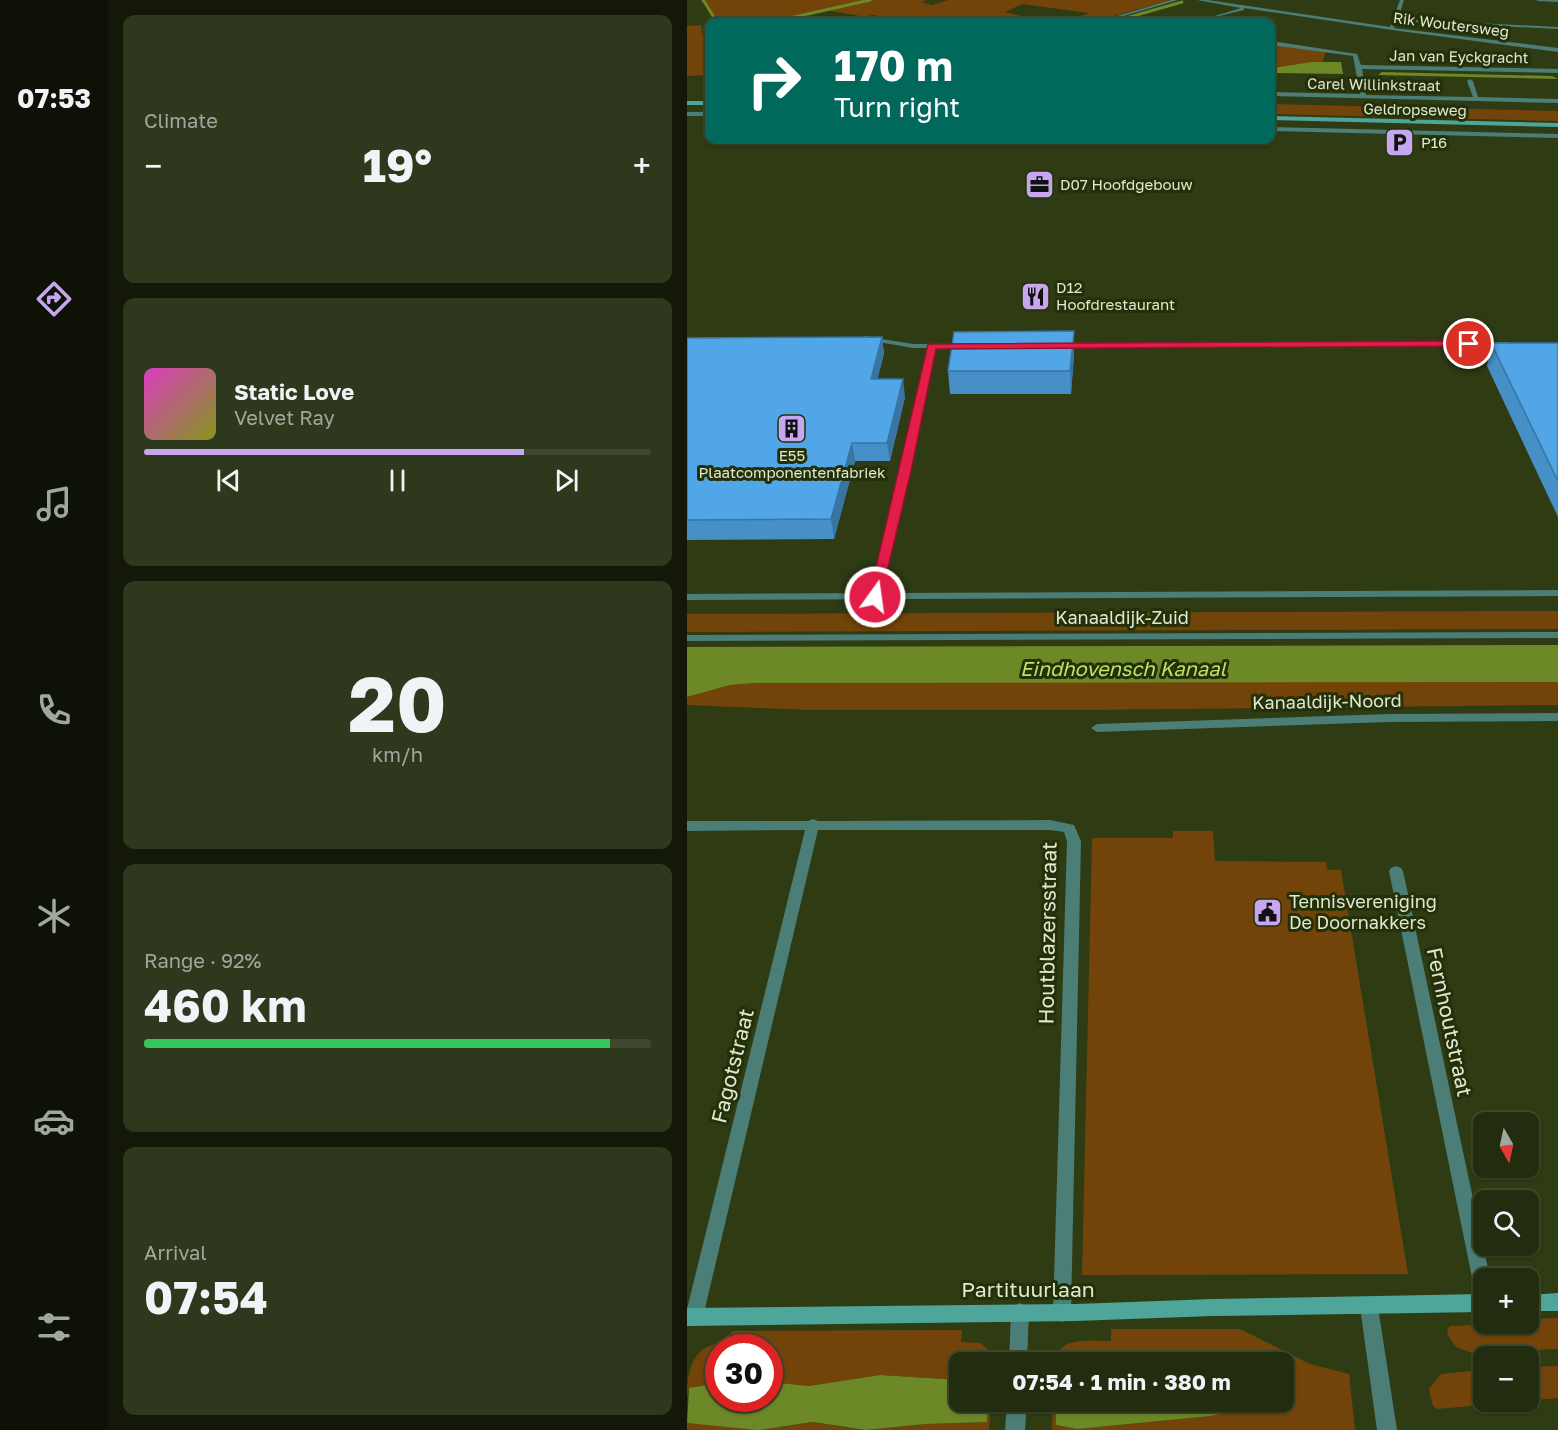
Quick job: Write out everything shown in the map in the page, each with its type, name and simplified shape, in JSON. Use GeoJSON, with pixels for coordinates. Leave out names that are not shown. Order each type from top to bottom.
{"type":"FeatureCollection","features":[{"type":"Feature","properties":{"kind":"main road"},"geometry":{"type":"LineString","coordinates":[[687,103],[705,103]]}},
{"type":"Feature","properties":{"kind":"main road","name":"Geldropseweg"},"geometry":{"type":"LineString","coordinates":[[1275,118],[1558,125]]}},
{"type":"Feature","properties":{"kind":"main road"},"geometry":{"type":"LineString","coordinates":[[1539,1303],[1558,1302]]}},
{"type":"Feature","properties":{"kind":"main road","name":"Partituurlaan"},"geometry":{"type":"LineString","coordinates":[[690,1317],[1062,1313],[1240,1307],[1369,1307],[1473,1303]]}},
{"type":"Feature","properties":{"kind":"street"},"geometry":{"type":"LineString","coordinates":[[1113,18],[1176,0]]}},
{"type":"Feature","properties":{"kind":"street","name":"Rik Woutersweg"},"geometry":{"type":"LineString","coordinates":[[1199,0],[1392,29],[1558,50]]}},
{"type":"Feature","properties":{"kind":"street"},"geometry":{"type":"LineString","coordinates":[[1392,29],[1402,0]]}},
{"type":"Feature","properties":{"kind":"street"},"geometry":{"type":"LineString","coordinates":[[1538,0],[1558,1]]}},
{"type":"Feature","properties":{"kind":"street"},"geometry":{"type":"LineString","coordinates":[[1210,18],[1246,7]]}},
{"type":"Feature","properties":{"kind":"street"},"geometry":{"type":"LineString","coordinates":[[1396,20],[1558,28]]}},
{"type":"Feature","properties":{"kind":"street"},"geometry":{"type":"LineString","coordinates":[[1275,44],[1353,54],[1357,57],[1363,96]]}},
{"type":"Feature","properties":{"kind":"street","name":"Jan van Eyckgracht"},"geometry":{"type":"LineString","coordinates":[[1359,67],[1558,72]]}},
{"type":"Feature","properties":{"kind":"street"},"geometry":{"type":"LineString","coordinates":[[1470,81],[1476,99]]}},
{"type":"Feature","properties":{"kind":"street","name":"Carel Willinkstraat"},"geometry":{"type":"LineString","coordinates":[[1275,94],[1558,101]]}},
{"type":"Feature","properties":{"kind":"street"},"geometry":{"type":"LineString","coordinates":[[687,114],[705,114]]}},
{"type":"Feature","properties":{"kind":"street"},"geometry":{"type":"LineString","coordinates":[[1275,129],[1558,136]]}},
{"type":"Feature","properties":{"kind":"street"},"geometry":{"type":"LineString","coordinates":[[862,338],[913,346],[979,346]]}},
{"type":"Feature","properties":{"kind":"street"},"geometry":{"type":"LineString","coordinates":[[1051,346],[1513,344]]}},
{"type":"Feature","properties":{"kind":"street"},"geometry":{"type":"LineString","coordinates":[[875,597],[932,346]]}},
{"type":"Feature","properties":{"kind":"street"},"geometry":{"type":"LineString","coordinates":[[687,597],[1558,593]]}},
{"type":"Feature","properties":{"kind":"street","name":"Kanaaldijk-Zuid"},"geometry":{"type":"LineString","coordinates":[[687,638],[1558,635]]}},
{"type":"Feature","properties":{"kind":"street","name":"Kanaaldijk-Noord"},"geometry":{"type":"LineString","coordinates":[[1097,728],[1389,718],[1558,717]]}},
{"type":"Feature","properties":{"kind":"street","name":"Fagotstraat"},"geometry":{"type":"LineString","coordinates":[[690,1317],[813,824]]}},
{"type":"Feature","properties":{"kind":"street","name":"Houtblazersstraat"},"geometry":{"type":"LineString","coordinates":[[687,826],[1050,825],[1069,828],[1074,841],[1062,1313]]}},
{"type":"Feature","properties":{"kind":"street","name":"Fernhoutstraat"},"geometry":{"type":"LineString","coordinates":[[1396,871],[1479,1268]]}},
{"type":"Feature","properties":{"kind":"street"},"geometry":{"type":"LineString","coordinates":[[1369,1307],[1387,1430]]}},
{"type":"Feature","properties":{"kind":"street"},"geometry":{"type":"LineString","coordinates":[[1018,1352],[1020,1312]]}},
{"type":"Feature","properties":{"kind":"street"},"geometry":{"type":"LineString","coordinates":[[1015,1430],[1016,1412]]}},
{"type":"Feature","properties":{"kind":"shaded area"},"geometry":{"type":"Polygon","coordinates":[[[703,0],[927,0],[921,2],[932,5],[948,0],[1171,0],[1107,18],[1076,18],[1089,13],[1022,4],[1005,12],[1029,18],[884,18],[886,17],[872,15],[866,17],[825,10],[790,18],[712,18],[703,0]]]}},
{"type":"Feature","properties":{"kind":"shaded area"},"geometry":{"type":"Polygon","coordinates":[[[701,25],[705,50],[705,75],[687,76],[687,26],[701,25]]]}},
{"type":"Feature","properties":{"kind":"shaded area"},"geometry":{"type":"Polygon","coordinates":[[[1275,45],[1330,52],[1325,53],[1323,62],[1275,68],[1275,45]]]}},
{"type":"Feature","properties":{"kind":"shaded area"},"geometry":{"type":"Polygon","coordinates":[[[1275,104],[1558,111],[1558,121],[1275,114],[1275,104]]]}},
{"type":"Feature","properties":{"kind":"shaded area"},"geometry":{"type":"Polygon","coordinates":[[[1558,611],[1558,629],[687,632],[687,614],[1558,611]]]}},
{"type":"Feature","properties":{"kind":"shaded area"},"geometry":{"type":"Polygon","coordinates":[[[1558,682],[1558,705],[1081,710],[808,710],[687,705],[687,697],[730,685],[756,683],[1558,682]]]}},
{"type":"Feature","properties":{"kind":"shaded area"},"geometry":{"type":"Polygon","coordinates":[[[1173,831],[1213,831],[1215,861],[1326,862],[1327,870],[1341,870],[1408,1274],[1082,1275],[1092,838],[1173,838],[1173,831]]]}},
{"type":"Feature","properties":{"kind":"shaded area"},"geometry":{"type":"Polygon","coordinates":[[[1558,1318],[1558,1349],[1539,1350],[1539,1346],[1473,1346],[1472,1353],[1456,1347],[1447,1334],[1449,1326],[1473,1325],[1473,1334],[1539,1334],[1539,1319],[1558,1318]]]}},
{"type":"Feature","properties":{"kind":"shaded area"},"geometry":{"type":"Polygon","coordinates":[[[1111,1329],[1240,1329],[1286,1352],[1059,1352],[1062,1347],[1077,1341],[1111,1341],[1111,1329]]]}},
{"type":"Feature","properties":{"kind":"shaded area"},"geometry":{"type":"Polygon","coordinates":[[[962,1330],[961,1342],[981,1343],[990,1352],[949,1352],[949,1379],[880,1375],[809,1386],[783,1383],[783,1334],[731,1334],[732,1331],[962,1330]]]}},
{"type":"Feature","properties":{"kind":"shaded area"},"geometry":{"type":"Polygon","coordinates":[[[705,1349],[705,1385],[689,1388],[687,1397],[691,1366],[700,1352],[705,1349]]]}},
{"type":"Feature","properties":{"kind":"shaded area"},"geometry":{"type":"Polygon","coordinates":[[[1294,1356],[1310,1364],[1349,1374],[1355,1430],[1052,1430],[1053,1412],[1056,1412],[1056,1425],[1077,1429],[1211,1416],[1230,1412],[1294,1412],[1294,1356]]]}},
{"type":"Feature","properties":{"kind":"shaded area"},"geometry":{"type":"Polygon","coordinates":[[[1558,1366],[1558,1398],[1539,1400],[1539,1367],[1558,1366]]]}},
{"type":"Feature","properties":{"kind":"shaded area"},"geometry":{"type":"Polygon","coordinates":[[[1473,1371],[1473,1406],[1437,1409],[1433,1406],[1429,1389],[1441,1374],[1473,1371]]]}},
{"type":"Feature","properties":{"kind":"shaded area"},"geometry":{"type":"Polygon","coordinates":[[[987,1412],[990,1412],[989,1430],[865,1430],[926,1424],[986,1422],[987,1412]]]}},
{"type":"Feature","properties":{"kind":"shaded area"},"geometry":{"type":"Polygon","coordinates":[[[813,1422],[861,1430],[687,1430],[687,1423],[782,1427],[813,1422]]]}},
{"type":"Feature","properties":{"kind":"water"},"geometry":{"type":"Polygon","coordinates":[[[1312,62],[1341,62],[1343,74],[1275,73],[1275,68],[1312,62]]]}},
{"type":"Feature","properties":{"kind":"water"},"geometry":{"type":"Polygon","coordinates":[[[1382,72],[1552,76],[1558,79],[1378,75],[1382,72]]]}},
{"type":"Feature","properties":{"kind":"water","name":"Eindhovensch Kanaal"},"geometry":{"type":"Polygon","coordinates":[[[1558,645],[1558,682],[756,683],[730,685],[687,697],[687,647],[1558,645]]]}},
{"type":"Feature","properties":{"kind":"water"},"geometry":{"type":"Polygon","coordinates":[[[880,1375],[949,1379],[949,1412],[987,1412],[987,1422],[926,1424],[865,1430],[813,1422],[758,1430],[687,1423],[689,1388],[705,1385],[705,1412],[783,1412],[783,1383],[809,1386],[880,1375]]]}},
{"type":"Feature","properties":{"kind":"water"},"geometry":{"type":"Polygon","coordinates":[[[1056,1412],[1230,1412],[1211,1416],[1077,1429],[1056,1425],[1056,1412]]]}},
{"type":"Feature","properties":{"kind":"building"},"geometry":{"type":"Polygon","coordinates":[[[1074,331],[1070,371],[948,371],[954,332],[1074,331]]]}},
{"type":"Feature","properties":{"kind":"building","name":"E55 Plaatcomponentenfabriek"},"geometry":{"type":"Polygon","coordinates":[[[882,337],[871,379],[903,379],[887,443],[852,443],[831,519],[687,520],[687,338],[882,337]]]}},
{"type":"Feature","properties":{"kind":"building"},"geometry":{"type":"Polygon","coordinates":[[[1491,343],[1558,343],[1558,481],[1491,343]]]}},
{"type":"Feature","properties":{"kind":"waterway"},"geometry":{"type":"LineString","coordinates":[[703,0],[714,18]]}},
{"type":"Feature","properties":{"kind":"waterway"},"geometry":{"type":"LineString","coordinates":[[790,18],[870,0]]}},
{"type":"Feature","properties":{"kind":"waterway"},"geometry":{"type":"LineString","coordinates":[[1126,18],[1182,2]]}},
{"type":"Feature","properties":{"kind":"place","name":"P16"},"geometry":{"type":"Point","coordinates":[1400,143]}},
{"type":"Feature","properties":{"kind":"place","name":"D07 Hoofdgebouw"},"geometry":{"type":"Point","coordinates":[1039,185]}},
{"type":"Feature","properties":{"kind":"place","name":"D12 Hoofdrestaurant"},"geometry":{"type":"Point","coordinates":[1035,297]}},
{"type":"Feature","properties":{"kind":"place","name":"E55 Plaatcomponentenfabriek"},"geometry":{"type":"Point","coordinates":[792,429]}},
{"type":"Feature","properties":{"kind":"place","name":"Tennisvereniging De Doornakkers"},"geometry":{"type":"Point","coordinates":[1268,912]}},
{"type":"Feature","properties":{"kind":"route"},"geometry":{"type":"LineString","coordinates":[[875,597],[932,346],[1469,344]]}}]}
